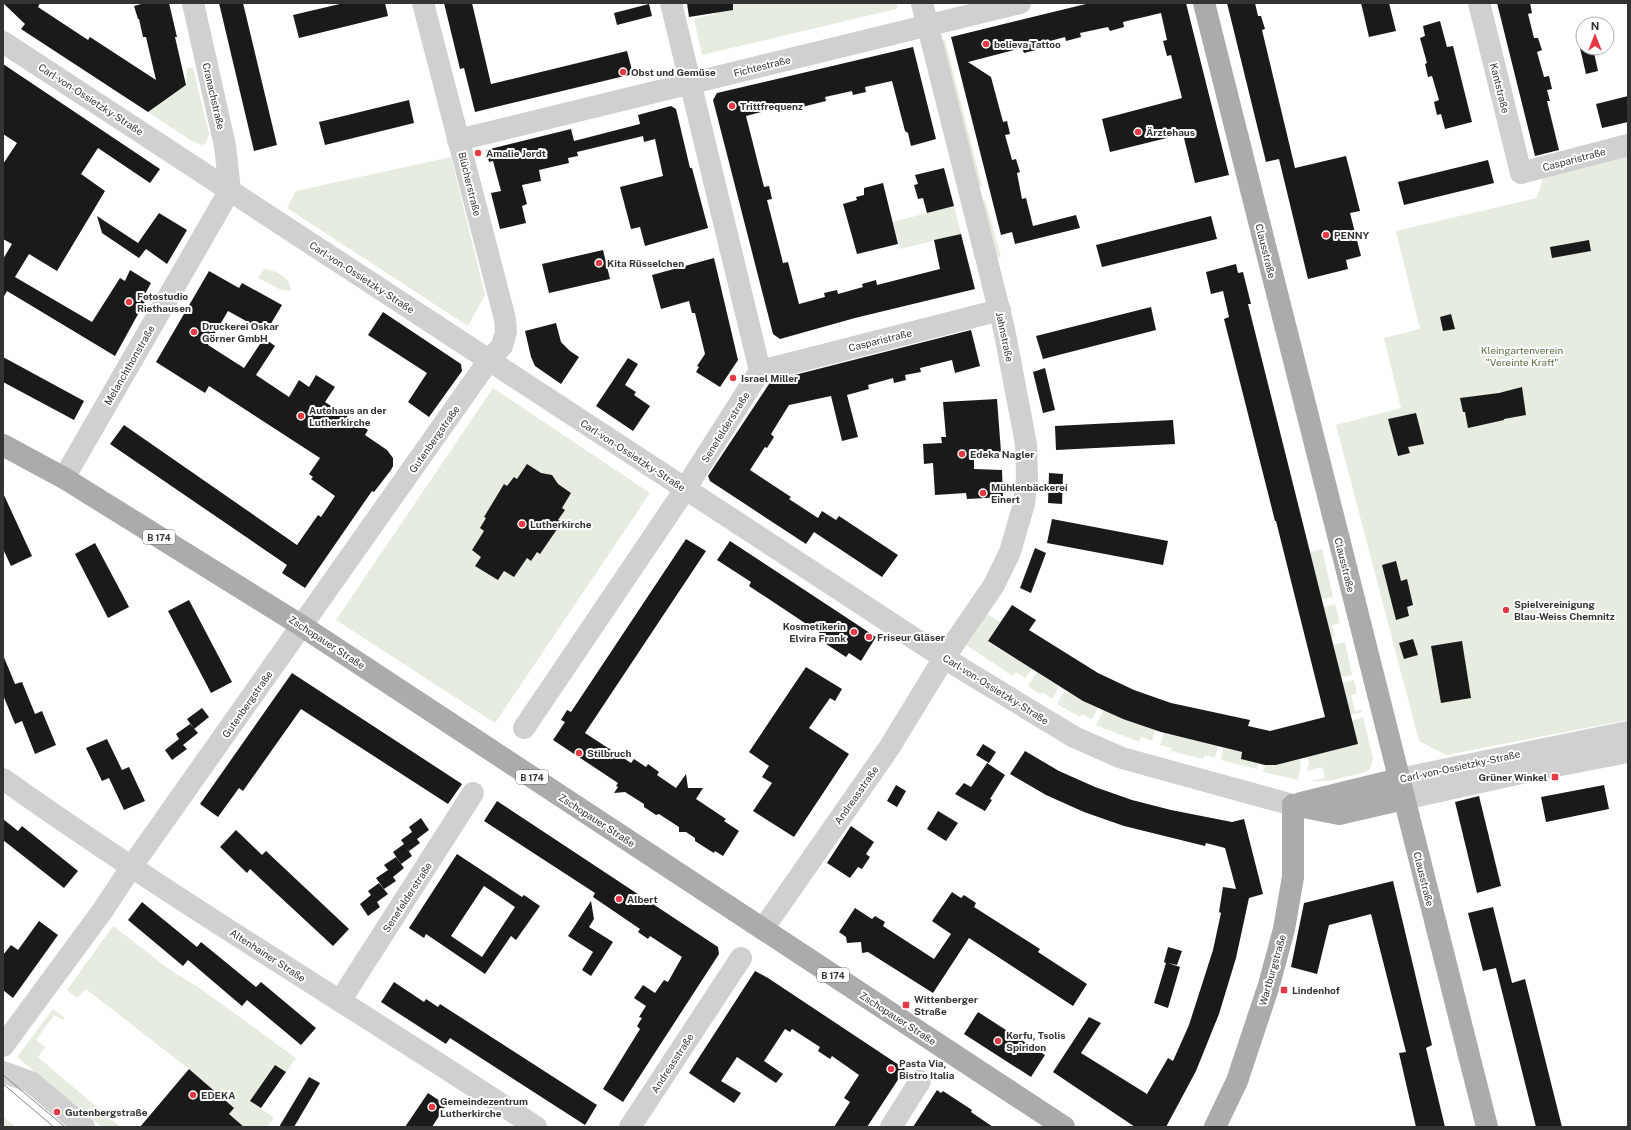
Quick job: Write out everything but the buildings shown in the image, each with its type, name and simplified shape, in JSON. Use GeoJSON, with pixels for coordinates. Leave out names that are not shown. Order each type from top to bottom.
{"type":"FeatureCollection","features":[{"type":"Feature","properties":{"kind":"main road","name":"Clausstraße"},"geometry":{"type":"LineString","coordinates":[[1204,3],[1487,1127]]}},
{"type":"Feature","properties":{"kind":"main road","name":"Zschopauer Straße"},"geometry":{"type":"LineString","coordinates":[[3,445],[64,478],[302,626],[1064,1127]]}},
{"type":"Feature","properties":{"kind":"main road","name":"Carl-von-Ossietzky-Straße"},"geometry":{"type":"LineString","coordinates":[[1293,805],[1402,789]]}},
{"type":"Feature","properties":{"kind":"main road","name":"Wartburgstraße"},"geometry":{"type":"LineString","coordinates":[[1215,1127],[1241,1067],[1269,985],[1284,929],[1293,877],[1293,805]]}},
{"type":"Feature","properties":{"kind":"street","name":"Cranachstraße"},"geometry":{"type":"LineString","coordinates":[[193,3],[225,146],[230,190]]}},
{"type":"Feature","properties":{"kind":"street","name":"Blücherstraße"},"geometry":{"type":"LineString","coordinates":[[423,3],[505,319],[506,332],[502,346],[489,360]]}},
{"type":"Feature","properties":{"kind":"street"},"geometry":{"type":"LineString","coordinates":[[671,3],[760,371]]}},
{"type":"Feature","properties":{"kind":"street","name":"Jahnstraße"},"geometry":{"type":"LineString","coordinates":[[922,3],[1000,310],[1023,420],[1026,444],[1024,504],[1010,552],[997,578],[944,658]]}},
{"type":"Feature","properties":{"kind":"street","name":"Fichtestraße"},"geometry":{"type":"LineString","coordinates":[[458,140],[1020,3]]}},
{"type":"Feature","properties":{"kind":"street","name":"Kantstraße"},"geometry":{"type":"LineString","coordinates":[[1479,3],[1521,173]]}},
{"type":"Feature","properties":{"kind":"street","name":"Carl-von-Ossietzky-Straße"},"geometry":{"type":"LineString","coordinates":[[3,42],[944,658],[1074,737],[1122,758],[1293,805]]}},
{"type":"Feature","properties":{"kind":"street","name":"Casparistraße"},"geometry":{"type":"LineString","coordinates":[[1521,173],[1628,145]]}},
{"type":"Feature","properties":{"kind":"street","name":"Melanchthonstraße"},"geometry":{"type":"LineString","coordinates":[[64,478],[230,190]]}},
{"type":"Feature","properties":{"kind":"street","name":"Casparistraße"},"geometry":{"type":"LineString","coordinates":[[760,371],[1000,310]]}},
{"type":"Feature","properties":{"kind":"street","name":"Gutenbergstraße"},"geometry":{"type":"LineString","coordinates":[[3,1046],[103,910],[132,866],[489,360]]}},
{"type":"Feature","properties":{"kind":"street","name":"Senefelderstraße"},"geometry":{"type":"LineString","coordinates":[[524,728],[686,489],[760,371]]}},
{"type":"Feature","properties":{"kind":"street","name":"Andreasstraße"},"geometry":{"type":"LineString","coordinates":[[763,929],[889,748],[944,658]]}},
{"type":"Feature","properties":{"kind":"street","name":"Carl-von-Ossietzky-Straße"},"geometry":{"type":"LineString","coordinates":[[1402,789],[1628,732]]}},
{"type":"Feature","properties":{"kind":"street","name":"Carl-von-Ossietzky-Straße"},"geometry":{"type":"LineString","coordinates":[[1402,789],[1530,771],[1628,752]]}},
{"type":"Feature","properties":{"kind":"street","name":"Altenhainer Straße"},"geometry":{"type":"LineString","coordinates":[[3,779],[132,866],[340,1001],[441,1064],[536,1127]]}},
{"type":"Feature","properties":{"kind":"street","name":"Senefelderstraße"},"geometry":{"type":"LineString","coordinates":[[340,1001],[473,793]]}},
{"type":"Feature","properties":{"kind":"street","name":"Andreasstraße"},"geometry":{"type":"LineString","coordinates":[[630,1127],[741,958]]}},
{"type":"Feature","properties":{"kind":"street"},"geometry":{"type":"LineString","coordinates":[[3,1072],[31,1082],[84,1127]]}},
{"type":"Feature","properties":{"kind":"street"},"geometry":{"type":"LineString","coordinates":[[891,1127],[920,1081]]}},
{"type":"Feature","properties":{"kind":"green space"},"geometry":{"type":"Polygon","coordinates":[[[713,3],[899,3],[896,9],[702,55],[694,19],[715,14],[713,3]]]}},
{"type":"Feature","properties":{"kind":"green space"},"geometry":{"type":"Polygon","coordinates":[[[945,40],[982,186],[975,188],[937,42],[945,40]]]}},
{"type":"Feature","properties":{"kind":"green space"},"geometry":{"type":"Polygon","coordinates":[[[187,68],[193,68],[209,133],[206,143],[202,145],[192,141],[148,112],[186,85],[187,68]]]}},
{"type":"Feature","properties":{"kind":"green space","name":"Kleingartenverein \"Vereinte Kraft\""},"geometry":{"type":"Polygon","coordinates":[[[1628,153],[1628,720],[1446,755],[1419,741],[1336,425],[1401,408],[1384,338],[1420,329],[1396,231],[1537,198],[1544,175],[1628,153]]]}},
{"type":"Feature","properties":{"kind":"green space"},"geometry":{"type":"Polygon","coordinates":[[[451,157],[485,295],[468,326],[287,208],[296,191],[451,157]]]}},
{"type":"Feature","properties":{"kind":"green space"},"geometry":{"type":"Polygon","coordinates":[[[985,200],[1001,257],[992,259],[977,202],[985,200]]]}},
{"type":"Feature","properties":{"kind":"green space"},"geometry":{"type":"Polygon","coordinates":[[[954,206],[961,234],[900,249],[893,222],[954,206]]]}},
{"type":"Feature","properties":{"kind":"green space"},"geometry":{"type":"Polygon","coordinates":[[[264,269],[277,273],[286,279],[289,282],[290,291],[281,290],[258,278],[264,269]]]}},
{"type":"Feature","properties":{"kind":"green space"},"geometry":{"type":"Polygon","coordinates":[[[493,388],[650,493],[495,723],[336,620],[493,388]]]}},
{"type":"Feature","properties":{"kind":"green space"},"geometry":{"type":"Polygon","coordinates":[[[1322,549],[1333,597],[1322,599],[1310,552],[1322,549]]]}},
{"type":"Feature","properties":{"kind":"green space"},"geometry":{"type":"Polygon","coordinates":[[[1335,604],[1340,623],[1332,625],[1335,637],[1331,638],[1324,607],[1335,604]]]}},
{"type":"Feature","properties":{"kind":"green space"},"geometry":{"type":"Polygon","coordinates":[[[987,614],[1001,622],[988,642],[1032,669],[1025,678],[1016,672],[1013,676],[966,645],[987,614]]]}},
{"type":"Feature","properties":{"kind":"green space"},"geometry":{"type":"Polygon","coordinates":[[[1345,642],[1352,675],[1341,677],[1333,645],[1345,642]]]}},
{"type":"Feature","properties":{"kind":"green space"},"geometry":{"type":"Polygon","coordinates":[[[1037,672],[1059,687],[1052,699],[1043,692],[1040,694],[1028,686],[1037,672]]]}},
{"type":"Feature","properties":{"kind":"green space"},"geometry":{"type":"Polygon","coordinates":[[[1354,680],[1357,693],[1351,695],[1355,711],[1362,710],[1362,712],[1350,715],[1342,683],[1354,680]]]}},
{"type":"Feature","properties":{"kind":"green space"},"geometry":{"type":"Polygon","coordinates":[[[1064,691],[1068,694],[1069,692],[1098,708],[1092,719],[1082,714],[1080,717],[1057,704],[1064,691]]]}},
{"type":"Feature","properties":{"kind":"green space"},"geometry":{"type":"Polygon","coordinates":[[[1104,710],[1155,730],[1152,741],[1141,737],[1139,742],[1096,725],[1104,710]]]}},
{"type":"Feature","properties":{"kind":"green space"},"geometry":{"type":"Polygon","coordinates":[[[1363,717],[1373,758],[1370,769],[1366,772],[1328,781],[1309,781],[1325,778],[1322,767],[1308,771],[1307,769],[1309,763],[1307,757],[1358,744],[1352,721],[1363,717]]]}},
{"type":"Feature","properties":{"kind":"green space"},"geometry":{"type":"Polygon","coordinates":[[[1164,733],[1218,746],[1215,758],[1205,755],[1203,759],[1171,751],[1172,748],[1160,745],[1164,733]]]}},
{"type":"Feature","properties":{"kind":"green space"},"geometry":{"type":"Polygon","coordinates":[[[1223,748],[1242,752],[1241,759],[1258,763],[1257,769],[1221,760],[1223,748]]]}},
{"type":"Feature","properties":{"kind":"green space"},"geometry":{"type":"Polygon","coordinates":[[[1300,759],[1301,763],[1298,780],[1263,772],[1265,765],[1276,765],[1300,759]]]}},
{"type":"Feature","properties":{"kind":"green space"},"geometry":{"type":"Polygon","coordinates":[[[113,926],[173,972],[198,987],[296,1058],[286,1072],[275,1065],[251,1101],[274,1118],[267,1127],[244,1127],[229,1114],[234,1108],[189,1069],[86,989],[77,998],[67,990],[113,926]]]}},
{"type":"Feature","properties":{"kind":"green space"},"geometry":{"type":"Polygon","coordinates":[[[53,1009],[64,1017],[64,1020],[54,1015],[36,1040],[45,1047],[38,1057],[120,1127],[102,1127],[17,1057],[53,1009]]]}},
{"type":"Feature","properties":{"kind":"green space"},"geometry":{"type":"Polygon","coordinates":[[[3,1117],[16,1127],[3,1127],[3,1117]]]}},
{"type":"Feature","properties":{"kind":"tram line"},"geometry":{"type":"LineString","coordinates":[[3,1075],[65,1127]]}},
{"type":"Feature","properties":{"kind":"tram line"},"geometry":{"type":"LineString","coordinates":[[3,1084],[54,1127]]}},
{"type":"Feature","properties":{"kind":"place","name":"believa Tattoo"},"geometry":{"type":"Point","coordinates":[986,44]}},
{"type":"Feature","properties":{"kind":"place","name":"Obst und Gemüse"},"geometry":{"type":"Point","coordinates":[623,72]}},
{"type":"Feature","properties":{"kind":"place","name":"Trittfrequenz"},"geometry":{"type":"Point","coordinates":[732,106]}},
{"type":"Feature","properties":{"kind":"place","name":"Ärztehaus"},"geometry":{"type":"Point","coordinates":[1138,132]}},
{"type":"Feature","properties":{"kind":"place","name":"Amalie Jordt"},"geometry":{"type":"Point","coordinates":[478,153]}},
{"type":"Feature","properties":{"kind":"place","name":"PENNY"},"geometry":{"type":"Point","coordinates":[1326,235]}},
{"type":"Feature","properties":{"kind":"place","name":"Kita Rüsselchen"},"geometry":{"type":"Point","coordinates":[599,263]}},
{"type":"Feature","properties":{"kind":"place","name":"Fotostudio Riethausen"},"geometry":{"type":"Point","coordinates":[129,302]}},
{"type":"Feature","properties":{"kind":"place","name":"Druckerei Oskar Görner GmbH"},"geometry":{"type":"Point","coordinates":[194,332]}},
{"type":"Feature","properties":{"kind":"place","name":"Israel Miller"},"geometry":{"type":"Point","coordinates":[733,378]}},
{"type":"Feature","properties":{"kind":"place","name":"Autohaus an der Lutherkirche"},"geometry":{"type":"Point","coordinates":[301,416]}},
{"type":"Feature","properties":{"kind":"place","name":"Edeka Nagler"},"geometry":{"type":"Point","coordinates":[962,454]}},
{"type":"Feature","properties":{"kind":"place","name":"Mühlenbäckerei Einert"},"geometry":{"type":"Point","coordinates":[983,493]}},
{"type":"Feature","properties":{"kind":"place","name":"Lutherkirche"},"geometry":{"type":"Point","coordinates":[522,524]}},
{"type":"Feature","properties":{"kind":"place","name":"Spielvereinigung Blau-Weiss Chemnitz"},"geometry":{"type":"Point","coordinates":[1506,610]}},
{"type":"Feature","properties":{"kind":"place","name":"Kosmetikerin Elvira Frank"},"geometry":{"type":"Point","coordinates":[854,632]}},
{"type":"Feature","properties":{"kind":"place","name":"Friseur Gläser"},"geometry":{"type":"Point","coordinates":[869,637]}},
{"type":"Feature","properties":{"kind":"place","name":"Stilbruch"},"geometry":{"type":"Point","coordinates":[579,753]}},
{"type":"Feature","properties":{"kind":"place","name":"Grüner Winkel"},"geometry":{"type":"Point","coordinates":[1555,777]}},
{"type":"Feature","properties":{"kind":"place","name":"Albert"},"geometry":{"type":"Point","coordinates":[619,899]}},
{"type":"Feature","properties":{"kind":"place","name":"Lindenhof"},"geometry":{"type":"Point","coordinates":[1284,990]}},
{"type":"Feature","properties":{"kind":"place","name":"Wittenberger Straße"},"geometry":{"type":"Point","coordinates":[906,1005]}},
{"type":"Feature","properties":{"kind":"place","name":"Korfu, Tsolis Spiridon"},"geometry":{"type":"Point","coordinates":[998,1041]}},
{"type":"Feature","properties":{"kind":"place","name":"Pasta Via, Bistro Italia"},"geometry":{"type":"Point","coordinates":[891,1069]}},
{"type":"Feature","properties":{"kind":"place","name":"EDEKA"},"geometry":{"type":"Point","coordinates":[193,1095]}},
{"type":"Feature","properties":{"kind":"place","name":"Gemeindezentrum Lutherkirche"},"geometry":{"type":"Point","coordinates":[432,1107]}},
{"type":"Feature","properties":{"kind":"place","name":"Gutenbergstraße"},"geometry":{"type":"Point","coordinates":[57,1112]}}]}
